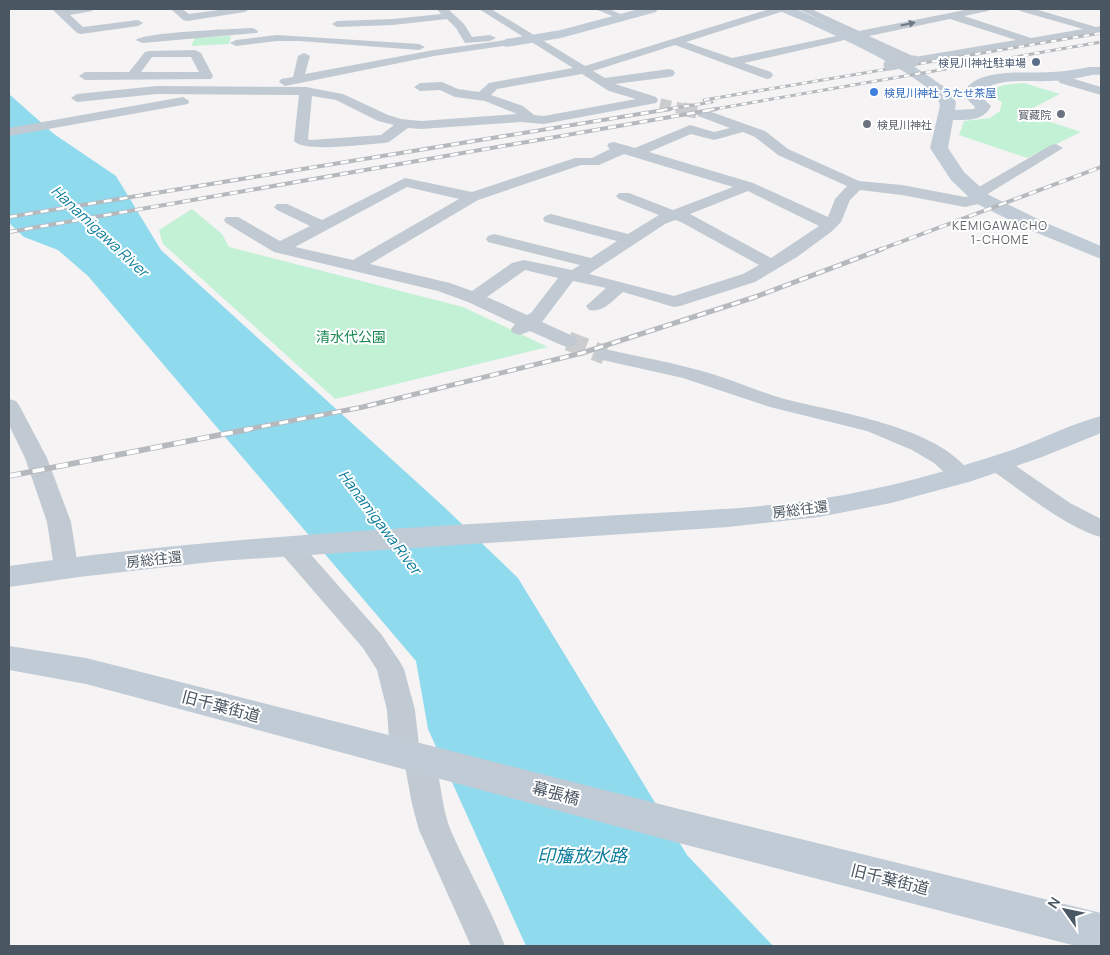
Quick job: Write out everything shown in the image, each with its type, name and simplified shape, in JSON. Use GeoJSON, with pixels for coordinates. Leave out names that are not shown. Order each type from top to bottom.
{"type":"FeatureCollection","features":[{"type":"Feature","properties":{"kind":"street"},"geometry":{"type":"LineString","coordinates":[[59,11],[88,9]]}},
{"type":"Feature","properties":{"kind":"street"},"geometry":{"type":"LineString","coordinates":[[176,9],[187,18],[245,9],[251,32]]}},
{"type":"Feature","properties":{"kind":"street"},"geometry":{"type":"LineString","coordinates":[[302,85],[339,97],[383,118],[406,123],[436,124],[511,118],[544,120],[656,102],[612,88],[484,9]]}},
{"type":"Feature","properties":{"kind":"street"},"geometry":{"type":"LineString","coordinates":[[77,98],[157,90],[250,89],[302,85],[444,52],[506,43],[610,12],[652,9]]}},
{"type":"Feature","properties":{"kind":"street"},"geometry":{"type":"LineString","coordinates":[[782,9],[841,38],[889,65],[1100,29]]}},
{"type":"Feature","properties":{"kind":"street"},"geometry":{"type":"LineString","coordinates":[[482,96],[493,86],[584,70],[782,9],[872,47],[920,76],[944,94],[948,103],[939,148],[957,176],[979,196],[1037,226],[1101,253]]}},
{"type":"Feature","properties":{"kind":"street"},"geometry":{"type":"LineString","coordinates":[[803,9],[860,34],[914,61]]}},
{"type":"Feature","properties":{"kind":"street"},"geometry":{"type":"LineString","coordinates":[[932,9],[1030,41]]}},
{"type":"Feature","properties":{"kind":"street"},"geometry":{"type":"LineString","coordinates":[[860,34],[984,9]]}},
{"type":"Feature","properties":{"kind":"street"},"geometry":{"type":"LineString","coordinates":[[1024,9],[1100,29]]}},
{"type":"Feature","properties":{"kind":"street"},"geometry":{"type":"LineString","coordinates":[[59,11],[81,31],[138,23]]}},
{"type":"Feature","properties":{"kind":"street"},"geometry":{"type":"LineString","coordinates":[[337,24],[410,20],[445,12],[460,26],[469,41],[529,36]]}},
{"type":"Feature","properties":{"kind":"street"},"geometry":{"type":"LineString","coordinates":[[142,40],[251,32],[277,28],[311,28]]}},
{"type":"Feature","properties":{"kind":"street"},"geometry":{"type":"LineString","coordinates":[[236,43],[277,38],[299,38],[423,48],[444,52]]}},
{"type":"Feature","properties":{"kind":"street"},"geometry":{"type":"LineString","coordinates":[[730,62],[841,38]]}},
{"type":"Feature","properties":{"kind":"street"},"geometry":{"type":"LineString","coordinates":[[676,42],[763,74],[737,79]]}},
{"type":"Feature","properties":{"kind":"street"},"geometry":{"type":"LineString","coordinates":[[132,76],[150,54],[195,53],[215,89]]}},
{"type":"Feature","properties":{"kind":"street"},"geometry":{"type":"LineString","coordinates":[[304,56],[301,140],[309,144],[384,139],[406,123]]}},
{"type":"Feature","properties":{"kind":"street"},"geometry":{"type":"LineString","coordinates":[[945,114],[970,115],[980,112],[983,106],[975,99],[974,90],[987,81],[1001,78],[1071,75],[1095,71]]}},
{"type":"Feature","properties":{"kind":"street"},"geometry":{"type":"LineString","coordinates":[[603,82],[669,72]]}},
{"type":"Feature","properties":{"kind":"street"},"geometry":{"type":"LineString","coordinates":[[85,76],[208,76]]}},
{"type":"Feature","properties":{"kind":"street"},"geometry":{"type":"LineString","coordinates":[[1064,80],[1101,91]]}},
{"type":"Feature","properties":{"kind":"street"},"geometry":{"type":"LineString","coordinates":[[420,87],[442,86],[455,93],[482,96],[518,109],[529,118]]}},
{"type":"Feature","properties":{"kind":"street"},"geometry":{"type":"LineString","coordinates":[[9,132],[57,125],[250,89]]}},
{"type":"Feature","properties":{"kind":"street"},"geometry":{"type":"LineString","coordinates":[[703,113],[760,134],[783,152],[856,185],[902,190],[965,202],[979,196],[1056,148]]}},
{"type":"Feature","properties":{"kind":"street"},"geometry":{"type":"LineString","coordinates":[[355,266],[473,197],[537,174],[580,162],[594,162],[624,149],[690,129],[714,136],[745,128]]}},
{"type":"Feature","properties":{"kind":"street"},"geometry":{"type":"LineString","coordinates":[[624,149],[748,186],[829,224]]}},
{"type":"Feature","properties":{"kind":"street"},"geometry":{"type":"LineString","coordinates":[[280,248],[405,182],[473,197]]}},
{"type":"Feature","properties":{"kind":"street"},"geometry":{"type":"LineString","coordinates":[[474,298],[518,267],[524,265],[620,286],[674,302],[749,278],[791,253],[835,219],[843,199],[856,185]]}},
{"type":"Feature","properties":{"kind":"street"},"geometry":{"type":"LineString","coordinates":[[524,326],[536,317],[572,276],[672,215],[748,186]]}},
{"type":"Feature","properties":{"kind":"street"},"geometry":{"type":"LineString","coordinates":[[624,196],[672,215],[686,218],[770,264]]}},
{"type":"Feature","properties":{"kind":"street"},"geometry":{"type":"LineString","coordinates":[[342,202],[361,206]]}},
{"type":"Feature","properties":{"kind":"street"},"geometry":{"type":"LineString","coordinates":[[282,207],[322,226]]}},
{"type":"Feature","properties":{"kind":"street"},"geometry":{"type":"LineString","coordinates":[[551,219],[630,240]]}},
{"type":"Feature","properties":{"kind":"street"},"geometry":{"type":"LineString","coordinates":[[232,220],[280,248],[444,287],[474,298],[524,326],[568,341]]}},
{"type":"Feature","properties":{"kind":"street"},"geometry":{"type":"LineString","coordinates":[[494,239],[594,264]]}},
{"type":"Feature","properties":{"kind":"street"},"geometry":{"type":"LineString","coordinates":[[595,306],[620,286]]}},
{"type":"Feature","properties":{"kind":"street"},"geometry":{"type":"LineString","coordinates":[[605,355],[688,373],[776,403],[882,428],[928,450],[947,462],[961,475]]}},
{"type":"Feature","properties":{"kind":"street"},"geometry":{"type":"LineString","coordinates":[[9,405],[36,458],[59,522],[66,567]]}},
{"type":"Feature","properties":{"kind":"street","name":"房総往還"},"geometry":{"type":"LineString","coordinates":[[9,577],[66,567],[295,545],[487,534],[816,508],[878,498],[961,475],[1054,444],[1101,424]]}},
{"type":"Feature","properties":{"kind":"street"},"geometry":{"type":"LineString","coordinates":[[998,464],[1062,508],[1101,529]]}},
{"type":"Feature","properties":{"kind":"street"},"geometry":{"type":"LineString","coordinates":[[295,545],[372,641],[390,669],[401,710],[419,757],[427,804],[435,830],[488,946]]}},
{"type":"Feature","properties":{"kind":"street","name":"旧千葉街道"},"geometry":{"type":"LineString","coordinates":[[9,658],[86,671],[419,757]]}},
{"type":"Feature","properties":{"kind":"street","name":"幕張橋"},"geometry":{"type":"LineString","coordinates":[[419,757],[680,826]]}},
{"type":"Feature","properties":{"kind":"street","name":"旧千葉街道"},"geometry":{"type":"LineString","coordinates":[[680,826],[1101,933]]}},
{"type":"Feature","properties":{"kind":"green space"},"geometry":{"type":"Polygon","coordinates":[[[231,36],[229,44],[191,46],[195,38],[231,36]]]}},
{"type":"Feature","properties":{"kind":"green space"},"geometry":{"type":"Polygon","coordinates":[[[1024,83],[1060,94],[1023,113],[1081,132],[1027,158],[959,135],[964,121],[990,118],[1000,111],[1002,102],[990,95],[989,90],[1004,85],[1024,83]]]}},
{"type":"Feature","properties":{"kind":"green space","name":"清水代公園"},"geometry":{"type":"Polygon","coordinates":[[[192,209],[222,234],[229,247],[463,307],[548,347],[335,399],[163,244],[159,230],[192,209]]]}},
{"type":"Feature","properties":{"kind":"water","name":"印旛放水路"},"geometry":{"type":"Polygon","coordinates":[[[9,94],[54,134],[116,176],[161,250],[442,505],[518,578],[687,855],[773,946],[526,946],[428,729],[416,661],[88,276],[58,250],[24,237],[9,223],[9,94]]]}},
{"type":"Feature","properties":{"kind":"tunnel"},"geometry":{"type":"LineString","coordinates":[[660,104],[689,110]]}},
{"type":"Feature","properties":{"kind":"tunnel"},"geometry":{"type":"LineString","coordinates":[[683,109],[703,113]]}},
{"type":"Feature","properties":{"kind":"tunnel"},"geometry":{"type":"LineString","coordinates":[[568,341],[605,355]]}},
{"type":"Feature","properties":{"kind":"railway"},"geometry":{"type":"LineString","coordinates":[[704,100],[1101,33]]}},
{"type":"Feature","properties":{"kind":"railway"},"geometry":{"type":"LineString","coordinates":[[709,110],[1101,42]]}},
{"type":"Feature","properties":{"kind":"railway"},"geometry":{"type":"LineString","coordinates":[[662,110],[712,102]]}},
{"type":"Feature","properties":{"kind":"railway"},"geometry":{"type":"LineString","coordinates":[[9,217],[670,109]]}},
{"type":"Feature","properties":{"kind":"railway"},"geometry":{"type":"LineString","coordinates":[[9,232],[716,109]]}},
{"type":"Feature","properties":{"kind":"railway"},"geometry":{"type":"LineString","coordinates":[[879,250],[1101,167]]}},
{"type":"Feature","properties":{"kind":"railway"},"geometry":{"type":"LineString","coordinates":[[244,430],[363,407],[582,353],[755,297],[882,249]]}},
{"type":"Feature","properties":{"kind":"railway"},"geometry":{"type":"LineString","coordinates":[[9,476],[250,429]]}},
{"type":"Feature","properties":{"kind":"place","name":"検見川神社駐車場"},"geometry":{"type":"Point","coordinates":[1036,62]}},
{"type":"Feature","properties":{"kind":"place","name":"検見川神社 うたせ茶屋"},"geometry":{"type":"Point","coordinates":[874,92]}},
{"type":"Feature","properties":{"kind":"place","name":"寳藏院"},"geometry":{"type":"Point","coordinates":[1061,114]}},
{"type":"Feature","properties":{"kind":"place","name":"検見川神社"},"geometry":{"type":"Point","coordinates":[867,124]}},
{"type":"Feature","properties":{"kind":"district","name":"KEMIGAWACHO 1-CHOME"},"geometry":{"type":"Point","coordinates":[1000,232]}},
{"type":"Feature","properties":{"kind":"water label","name":"Hanamigawa River"},"geometry":{"type":"Point","coordinates":[100,231]}},
{"type":"Feature","properties":{"kind":"water label","name":"Hanamigawa River"},"geometry":{"type":"Point","coordinates":[380,522]}}]}
